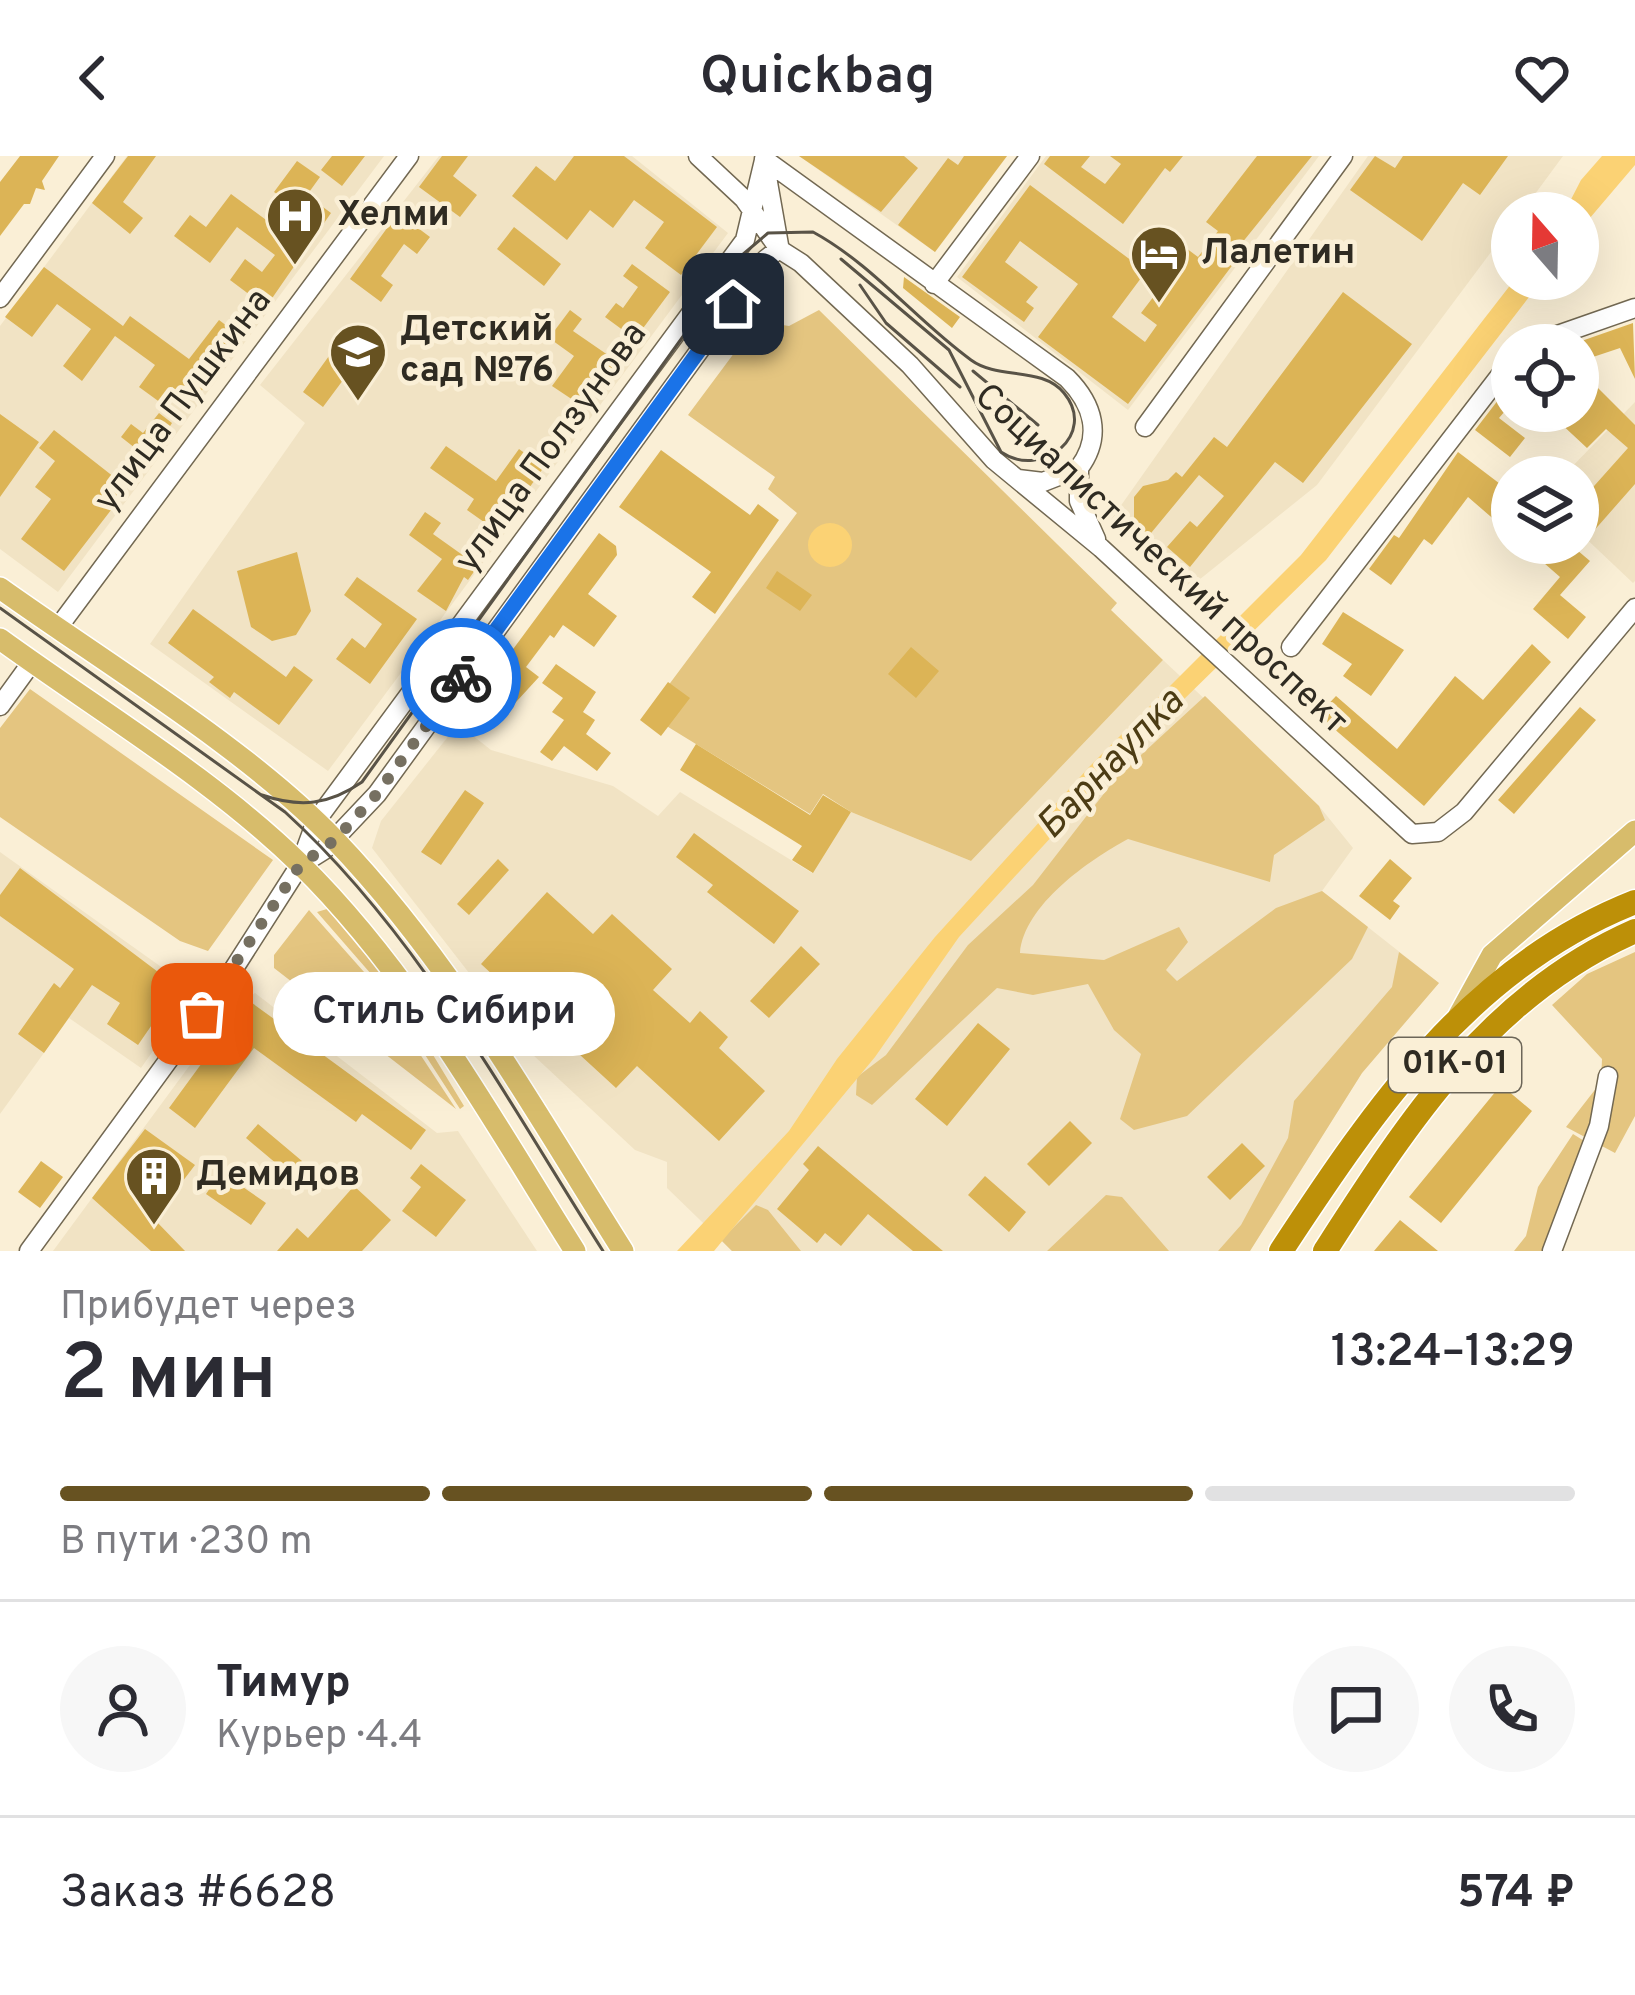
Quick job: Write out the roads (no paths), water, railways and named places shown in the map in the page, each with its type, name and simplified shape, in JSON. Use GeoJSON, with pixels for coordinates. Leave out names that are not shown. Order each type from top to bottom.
{"type":"FeatureCollection","features":[{"type":"Feature","properties":{"kind":"highway","name":"01К-01"},"geometry":{"type":"LineString","coordinates":[[1281,1251],[1387,1096],[1458,1017],[1557,940],[1635,902]]}},
{"type":"Feature","properties":{"kind":"highway","name":"01К-01"},"geometry":{"type":"LineString","coordinates":[[1325,1251],[1426,1101],[1478,1040],[1545,981],[1635,931]]}},
{"type":"Feature","properties":{"kind":"main road"},"geometry":{"type":"LineString","coordinates":[[0,588],[271,782],[335,840],[437,962],[622,1250]]}},
{"type":"Feature","properties":{"kind":"main road"},"geometry":{"type":"LineString","coordinates":[[0,639],[242,814],[300,865],[405,987],[574,1251]]}},
{"type":"Feature","properties":{"kind":"main road"},"geometry":{"type":"LineString","coordinates":[[1458,1017],[1492,956],[1635,831]]}},
{"type":"Feature","properties":{"kind":"street"},"geometry":{"type":"LineString","coordinates":[[0,298],[105,156]]}},
{"type":"Feature","properties":{"kind":"street","name":"улица Пушкина"},"geometry":{"type":"LineString","coordinates":[[57,629],[409,156]]}},
{"type":"Feature","properties":{"kind":"street","name":"Социалистический проспект"},"geometry":{"type":"LineString","coordinates":[[698,156],[752,210],[779,255],[910,364],[986,451],[1101,548],[1412,834],[1450,826],[1609,644]]}},
{"type":"Feature","properties":{"kind":"street"},"geometry":{"type":"LineString","coordinates":[[934,284],[1030,156]]}},
{"type":"Feature","properties":{"kind":"street"},"geometry":{"type":"LineString","coordinates":[[1145,427],[1343,156]]}},
{"type":"Feature","properties":{"kind":"street"},"geometry":{"type":"LineString","coordinates":[[718,172],[746,171],[764,157],[779,255]]}},
{"type":"Feature","properties":{"kind":"street","name":"Социалистический проспект"},"geometry":{"type":"LineString","coordinates":[[764,157],[1067,377],[1084,396],[1093,418],[1094,438],[1079,468]]}},
{"type":"Feature","properties":{"kind":"street","name":"улица Ползунова"},"geometry":{"type":"LineString","coordinates":[[300,865],[316,821],[745,240],[764,157]]}},
{"type":"Feature","properties":{"kind":"street","name":"улица Ползунова"},"geometry":{"type":"LineString","coordinates":[[300,865],[335,840],[377,794],[779,255]]}},
{"type":"Feature","properties":{"kind":"street"},"geometry":{"type":"LineString","coordinates":[[1589,324],[1635,308]]}},
{"type":"Feature","properties":{"kind":"street"},"geometry":{"type":"LineString","coordinates":[[1291,647],[1491,388]]}},
{"type":"Feature","properties":{"kind":"street"},"geometry":{"type":"LineString","coordinates":[[1018,479],[1042,482],[1079,468],[1078,501],[1101,548]]}},
{"type":"Feature","properties":{"kind":"street"},"geometry":{"type":"LineString","coordinates":[[1609,644],[1635,608]]}},
{"type":"Feature","properties":{"kind":"street"},"geometry":{"type":"LineString","coordinates":[[1609,644],[1635,635]]}},
{"type":"Feature","properties":{"kind":"street"},"geometry":{"type":"LineString","coordinates":[[0,706],[32,662]]}},
{"type":"Feature","properties":{"kind":"street"},"geometry":{"type":"LineString","coordinates":[[29,1251],[224,984],[300,865]]}},
{"type":"Feature","properties":{"kind":"street"},"geometry":{"type":"LineString","coordinates":[[1552,1251],[1599,1126],[1608,1076]]}},
{"type":"Feature","properties":{"kind":"water"},"geometry":{"type":"Polygon","coordinates":[[[1602,156],[1635,156],[1635,165],[1599,207],[1599,192],[1575,192],[1602,156]]]}},
{"type":"Feature","properties":{"kind":"water","name":"Барнаулка"},"geometry":{"type":"Polygon","coordinates":[[[1499,300],[1527,300],[1508,324],[1491,324],[1491,346],[1326,560],[1128,754],[959,937],[875,1057],[714,1251],[677,1251],[789,1131],[837,1059],[935,937],[1090,766],[1301,555],[1499,300]]]}},
{"type":"Feature","properties":{"kind":"water"},"geometry":{"type":"Polygon","coordinates":[[[830,523],[845,530],[852,545],[845,560],[830,567],[815,560],[808,545],[815,530],[830,523]]]}},
{"type":"Feature","properties":{"kind":"tram line"},"geometry":{"type":"LineString","coordinates":[[262,795],[314,802],[338,796],[362,782],[741,256],[768,233],[813,232],[855,260],[971,360],[1055,385],[1073,408],[1070,437],[1061,448],[1033,460],[1001,452],[949,350],[841,259]]}},
{"type":"Feature","properties":{"kind":"tram line"},"geometry":{"type":"LineString","coordinates":[[860,285],[886,323],[960,387]]}},
{"type":"Feature","properties":{"kind":"tram line"},"geometry":{"type":"LineString","coordinates":[[973,371],[1038,425]]}},
{"type":"Feature","properties":{"kind":"tram line"},"geometry":{"type":"LineString","coordinates":[[0,608],[285,812],[333,859],[458,1020],[603,1251]]}},
{"type":"Feature","properties":{"kind":"place","name":"Хелми"},"geometry":{"type":"Point","coordinates":[295,267]}},
{"type":"Feature","properties":{"kind":"place","name":"Лалетин"},"geometry":{"type":"Point","coordinates":[1159,305]}},
{"type":"Feature","properties":{"kind":"place","name":"Детский сад №76"},"geometry":{"type":"Point","coordinates":[358,403]}},
{"type":"Feature","properties":{"kind":"place","name":"Стиль Сибири"},"geometry":{"type":"Point","coordinates":[202,1014]}},
{"type":"Feature","properties":{"kind":"place","name":"Демидов"},"geometry":{"type":"Point","coordinates":[154,1227]}}]}
